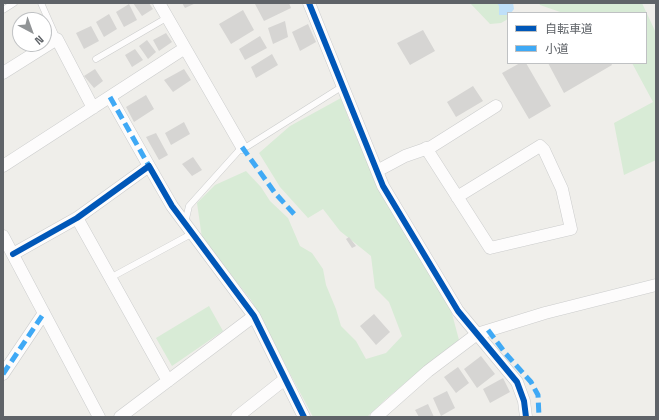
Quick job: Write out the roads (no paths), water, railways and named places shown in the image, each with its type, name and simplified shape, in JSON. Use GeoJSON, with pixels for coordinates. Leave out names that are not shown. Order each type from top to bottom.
{"type":"FeatureCollection","features":[{"type":"Feature","properties":{"kind":"street"},"geometry":{"type":"LineString","coordinates":[[159,3],[242,146]]}},
{"type":"Feature","properties":{"kind":"street"},"geometry":{"type":"LineString","coordinates":[[309,3],[383,186],[458,311],[517,382],[524,401],[526,417]]}},
{"type":"Feature","properties":{"kind":"street"},"geometry":{"type":"LineString","coordinates":[[3,72],[57,39],[93,108]]}},
{"type":"Feature","properties":{"kind":"street"},"geometry":{"type":"LineString","coordinates":[[3,166],[185,48]]}},
{"type":"Feature","properties":{"kind":"street"},"geometry":{"type":"LineString","coordinates":[[110,97],[172,206],[254,316],[304,417]]}},
{"type":"Feature","properties":{"kind":"street"},"geometry":{"type":"LineString","coordinates":[[377,171],[405,156],[431,147],[496,106]]}},
{"type":"Feature","properties":{"kind":"street"},"geometry":{"type":"LineString","coordinates":[[426,148],[457,197],[490,248],[571,229],[562,189],[544,150],[540,146],[457,197]]}},
{"type":"Feature","properties":{"kind":"street"},"geometry":{"type":"LineString","coordinates":[[13,254],[77,218],[149,166]]}},
{"type":"Feature","properties":{"kind":"street"},"geometry":{"type":"LineString","coordinates":[[77,218],[168,381]]}},
{"type":"Feature","properties":{"kind":"street"},"geometry":{"type":"LineString","coordinates":[[3,236],[100,417]]}},
{"type":"Feature","properties":{"kind":"street"},"geometry":{"type":"LineString","coordinates":[[376,417],[428,371],[477,334],[545,313],[655,286]]}},
{"type":"Feature","properties":{"kind":"street"},"geometry":{"type":"LineString","coordinates":[[3,374],[44,312]]}},
{"type":"Feature","properties":{"kind":"street"},"geometry":{"type":"LineString","coordinates":[[120,417],[254,316]]}},
{"type":"Feature","properties":{"kind":"street"},"geometry":{"type":"LineString","coordinates":[[237,417],[285,379]]}},
{"type":"Feature","properties":{"kind":"lane"},"geometry":{"type":"LineString","coordinates":[[3,10],[14,3]]}},
{"type":"Feature","properties":{"kind":"lane"},"geometry":{"type":"LineString","coordinates":[[41,3],[57,39]]}},
{"type":"Feature","properties":{"kind":"lane"},"geometry":{"type":"LineString","coordinates":[[96,59],[168,17]]}},
{"type":"Feature","properties":{"kind":"lane"},"geometry":{"type":"LineString","coordinates":[[185,223],[189,206],[242,146],[248,146],[343,86]]}},
{"type":"Feature","properties":{"kind":"lane"},"geometry":{"type":"LineString","coordinates":[[110,278],[193,233]]}},
{"type":"Feature","properties":{"kind":"water"},"geometry":{"type":"Polygon","coordinates":[[[497,3],[513,3],[514,9],[512,12],[507,12],[507,15],[499,15],[499,6],[497,3]]]}}]}
